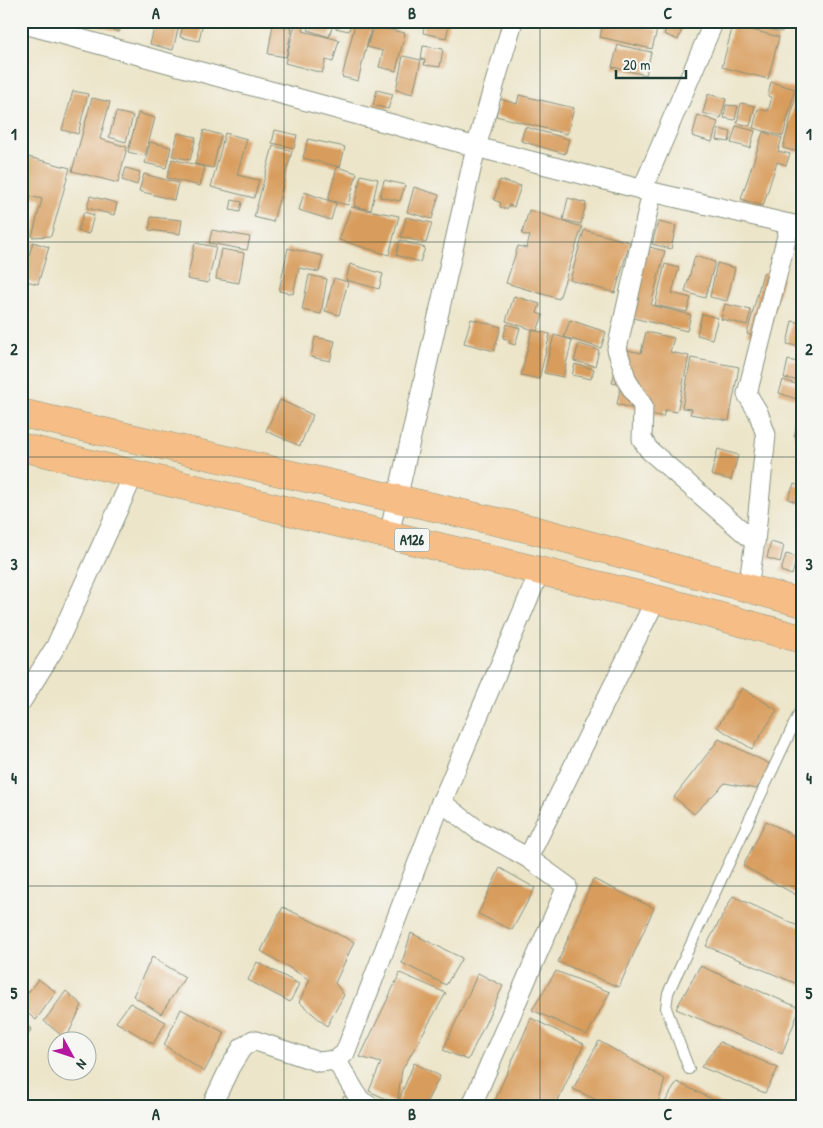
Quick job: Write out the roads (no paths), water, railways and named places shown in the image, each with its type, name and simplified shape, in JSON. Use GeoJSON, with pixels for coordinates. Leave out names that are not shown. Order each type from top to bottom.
{"type":"FeatureCollection","features":[{"type":"Feature","properties":{"kind":"highway","name":"A126"},"geometry":{"type":"LineString","coordinates":[[21,413],[534,530],[802,603]]}},
{"type":"Feature","properties":{"kind":"highway","name":"A126"},"geometry":{"type":"LineString","coordinates":[[21,447],[540,571],[802,639]]}},
{"type":"Feature","properties":{"kind":"street"},"geometry":{"type":"LineString","coordinates":[[389,535],[476,147],[513,21]]}},
{"type":"Feature","properties":{"kind":"street"},"geometry":{"type":"LineString","coordinates":[[714,21],[647,191],[617,349],[627,381],[643,406],[642,439],[649,450],[756,542]]}},
{"type":"Feature","properties":{"kind":"street"},"geometry":{"type":"LineString","coordinates":[[21,23],[476,147],[647,191],[796,225],[747,394],[758,412],[766,435],[756,542],[748,587]]}},
{"type":"Feature","properties":{"kind":"street"},"geometry":{"type":"LineString","coordinates":[[21,702],[56,646],[134,474]]}},
{"type":"Feature","properties":{"kind":"street"},"geometry":{"type":"LineString","coordinates":[[211,1107],[230,1067],[242,1048],[253,1040],[319,1062],[336,1060],[345,1053],[441,802],[540,571]]}},
{"type":"Feature","properties":{"kind":"street"},"geometry":{"type":"LineString","coordinates":[[528,858],[656,600]]}},
{"type":"Feature","properties":{"kind":"street"},"geometry":{"type":"LineString","coordinates":[[441,802],[478,830],[528,858],[567,886],[471,1107]]}},
{"type":"Feature","properties":{"kind":"street"},"geometry":{"type":"LineString","coordinates":[[336,1060],[360,1100],[370,1107]]}},
{"type":"Feature","properties":{"kind":"lane"},"geometry":{"type":"LineString","coordinates":[[689,1069],[666,1008],[668,993],[802,707]]}}]}
